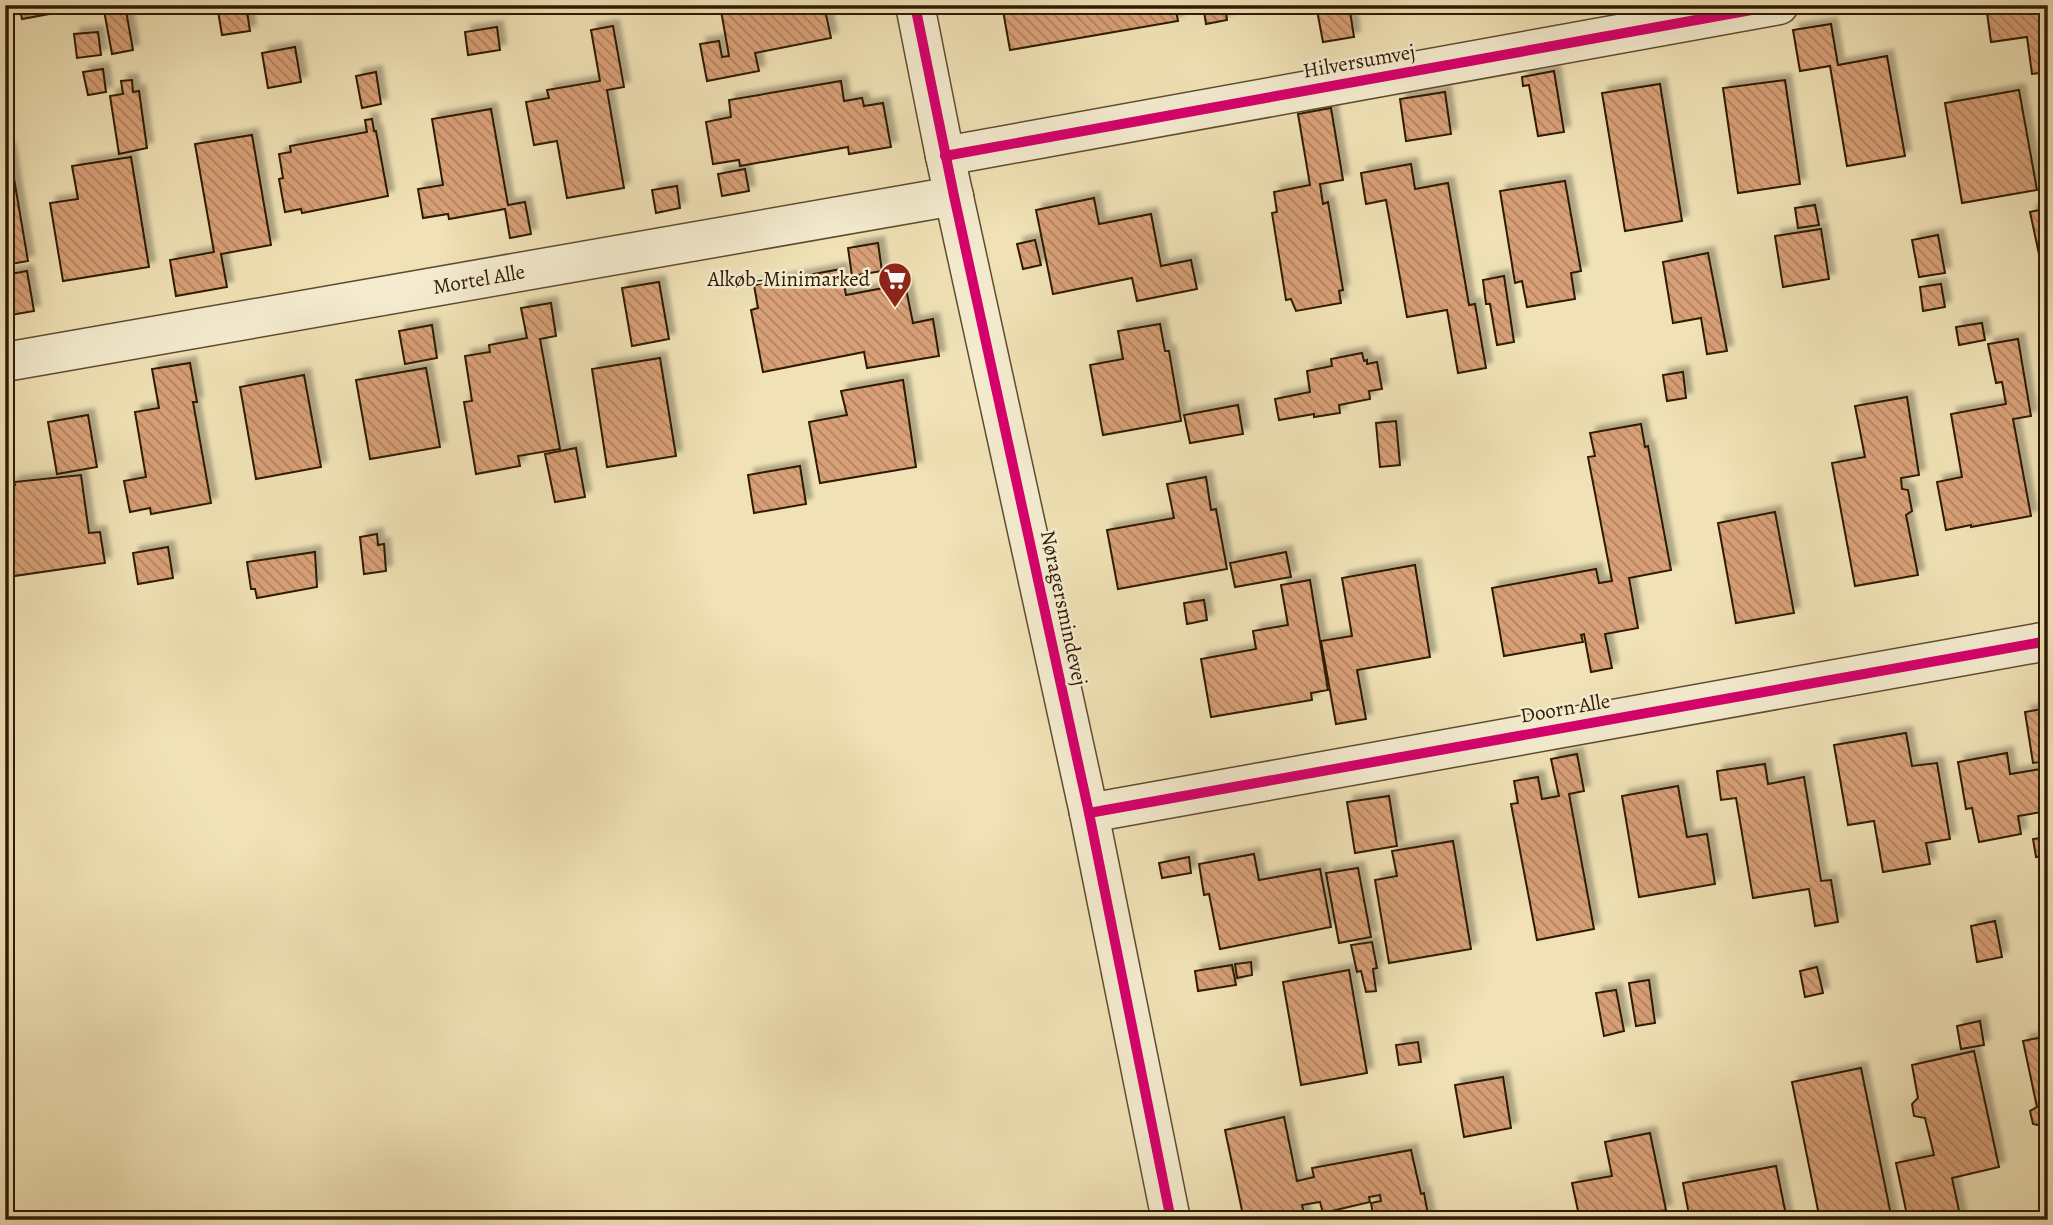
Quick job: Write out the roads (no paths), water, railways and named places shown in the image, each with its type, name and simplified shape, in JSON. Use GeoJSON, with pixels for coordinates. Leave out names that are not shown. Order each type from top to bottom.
{"type":"FeatureCollection","features":[{"type":"Feature","properties":{"kind":"street","name":"Nøragersmindevej"},"geometry":{"type":"LineString","coordinates":[[915,5],[1089,813],[1171,1220]]}},
{"type":"Feature","properties":{"kind":"street","name":"Hilversumvej"},"geometry":{"type":"LineString","coordinates":[[946,156],[1779,5]]}},
{"type":"Feature","properties":{"kind":"street","name":"Mortel Alle"},"geometry":{"type":"LineString","coordinates":[[5,362],[954,196]]}},
{"type":"Feature","properties":{"kind":"street","name":"Doorn Alle"},"geometry":{"type":"LineString","coordinates":[[1089,813],[2048,641]]}},
{"type":"Feature","properties":{"kind":"place","name":"Alkøb-Minimarked"},"geometry":{"type":"Point","coordinates":[895,309]}}]}
